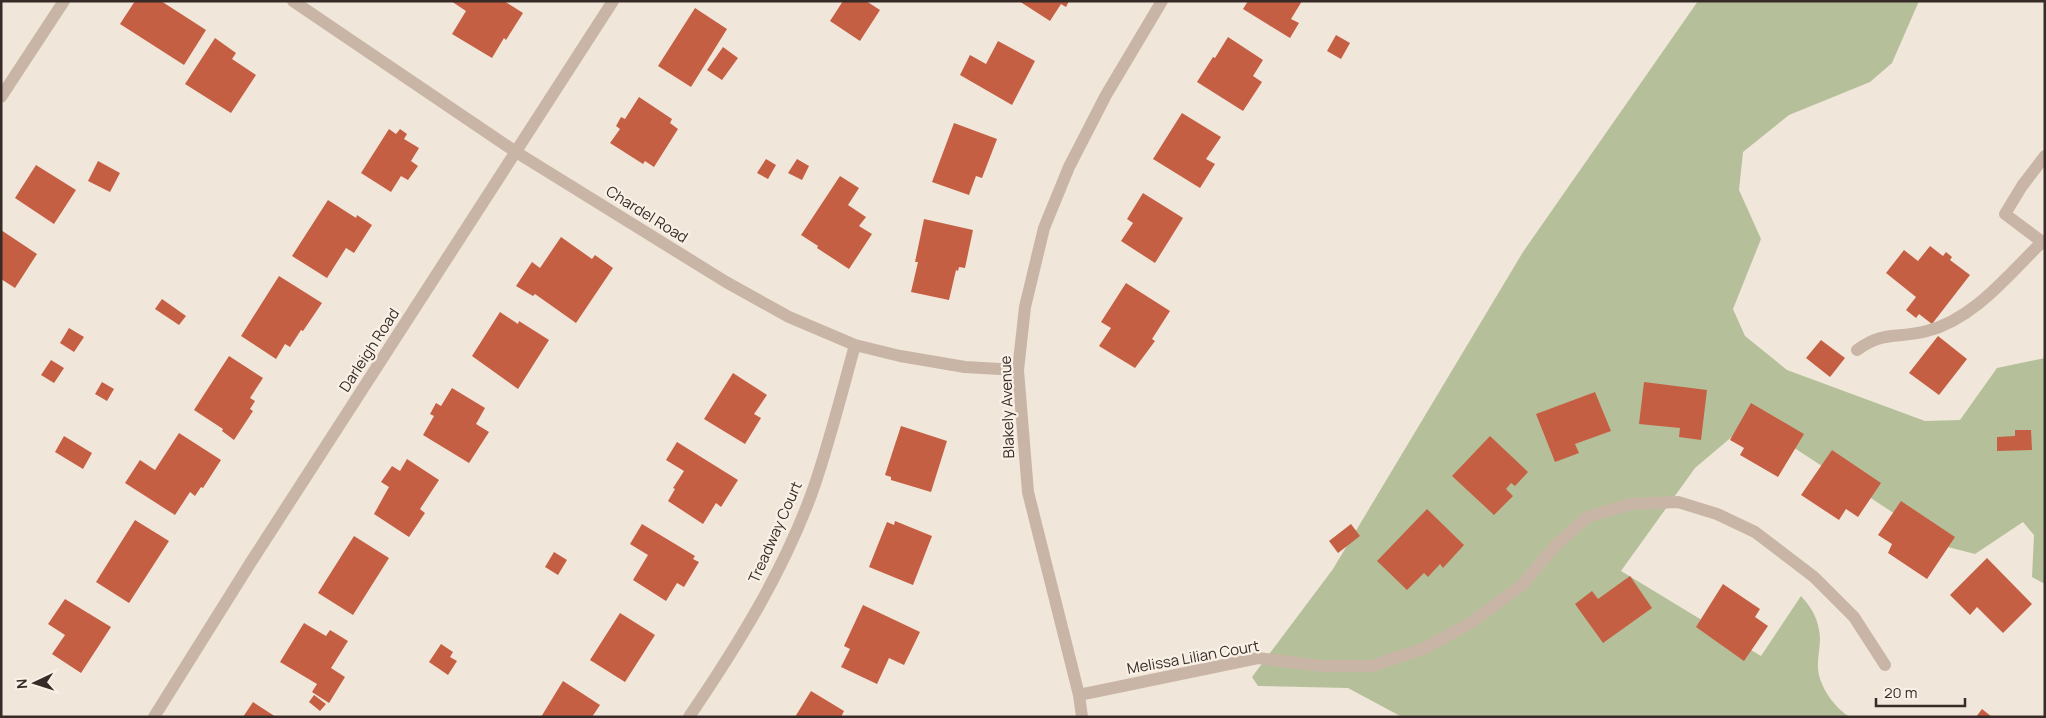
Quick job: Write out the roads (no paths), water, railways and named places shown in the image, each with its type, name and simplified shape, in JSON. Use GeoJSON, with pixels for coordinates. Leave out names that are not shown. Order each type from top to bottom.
{"type":"FeatureCollection","features":[{"type":"Feature","properties":{"kind":"street"},"geometry":{"type":"LineString","coordinates":[[1,97],[64,1]]}},
{"type":"Feature","properties":{"kind":"street","name":"Chardel Road"},"geometry":{"type":"LineString","coordinates":[[292,1],[516,152],[726,282],[788,317],[856,345],[900,356],[965,366],[1018,370]]}},
{"type":"Feature","properties":{"kind":"street","name":"Darleigh Road"},"geometry":{"type":"LineString","coordinates":[[154,717],[272,529],[613,1]]}},
{"type":"Feature","properties":{"kind":"street","name":"Blakely Avenue"},"geometry":{"type":"LineString","coordinates":[[1082,717],[1079,695],[1028,492],[1018,370],[1025,307],[1044,228],[1069,167],[1106,94],[1162,1]]}},
{"type":"Feature","properties":{"kind":"street"},"geometry":{"type":"LineString","coordinates":[[1857,350],[1871,340],[1897,334],[1926,331],[1952,321],[1983,300],[2043,243],[2005,214],[2022,186],[2045,156]]}},
{"type":"Feature","properties":{"kind":"street","name":"Treadway Court"},"geometry":{"type":"LineString","coordinates":[[690,717],[755,615],[788,548],[813,488],[836,418],[856,345]]}},
{"type":"Feature","properties":{"kind":"street","name":"Melissa Lilian Court"},"geometry":{"type":"LineString","coordinates":[[1079,695],[1258,658],[1322,666],[1372,666],[1425,648],[1467,625],[1522,586],[1555,546],[1587,517],[1631,504],[1678,502],[1717,514],[1755,532],[1814,577],[1854,617],[1886,665]]}}]}
